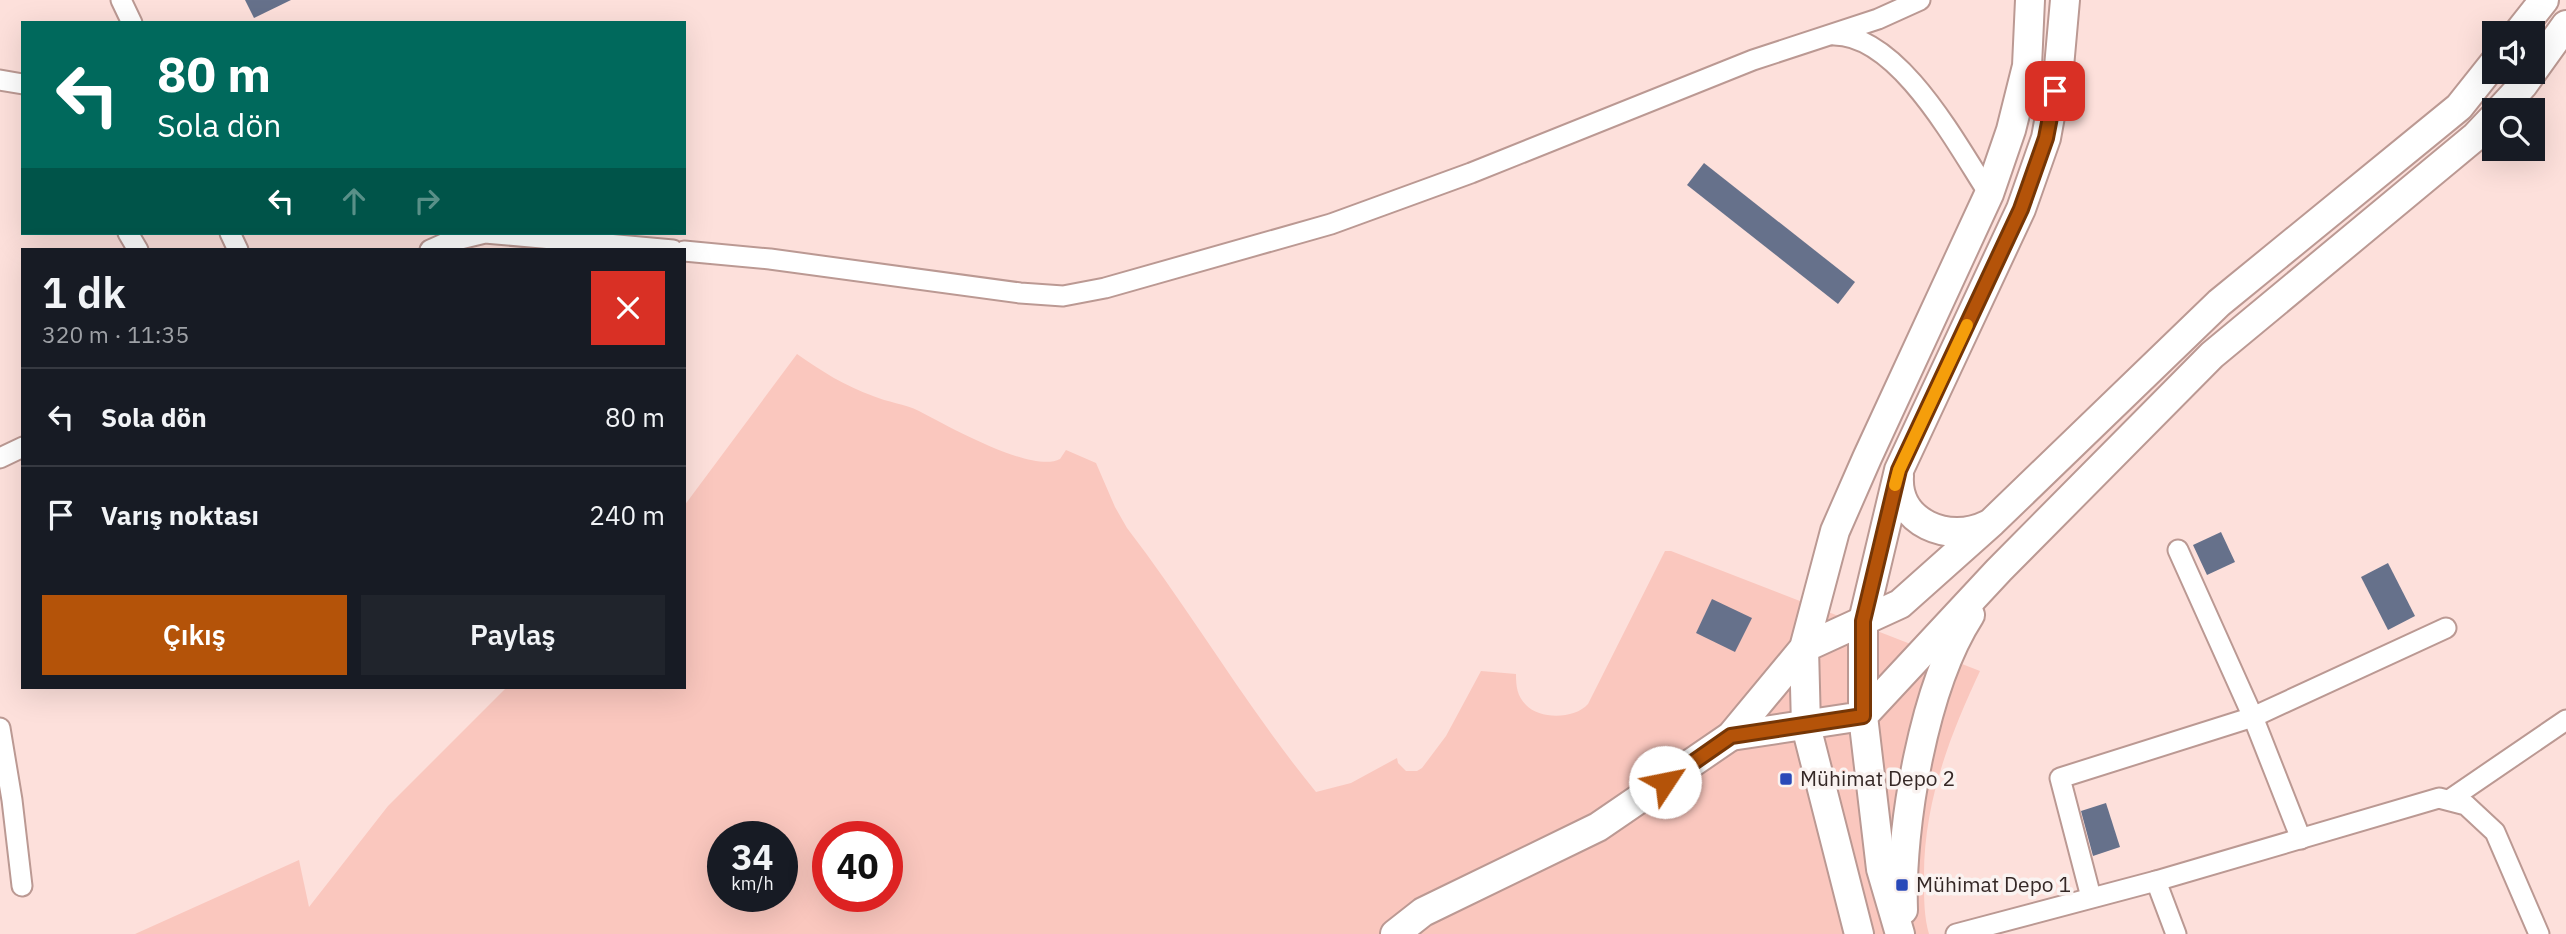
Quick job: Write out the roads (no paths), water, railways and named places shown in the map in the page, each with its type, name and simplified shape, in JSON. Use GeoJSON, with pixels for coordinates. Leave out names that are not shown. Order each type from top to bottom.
{"type":"FeatureCollection","features":[{"type":"Feature","properties":{"kind":"street"},"geometry":{"type":"LineString","coordinates":[[121,0],[131,21]]}},
{"type":"Feature","properties":{"kind":"street"},"geometry":{"type":"LineString","coordinates":[[686,251],[771,259],[1020,293],[1063,296],[1105,288],[1331,224],[1471,173],[1753,60],[1878,19],[1920,0]]}},
{"type":"Feature","properties":{"kind":"street"},"geometry":{"type":"LineString","coordinates":[[1859,934],[1806,726],[1804,648],[1835,531],[1989,194],[2011,130],[2027,66],[2030,0]]}},
{"type":"Feature","properties":{"kind":"street"},"geometry":{"type":"LineString","coordinates":[[1902,934],[1881,869],[1863,716],[1863,621],[1899,470],[2021,209],[2046,138],[2059,67],[2064,0]]}},
{"type":"Feature","properties":{"kind":"street"},"geometry":{"type":"LineString","coordinates":[[2527,21],[2544,0]]}},
{"type":"Feature","properties":{"kind":"street"},"geometry":{"type":"LineString","coordinates":[[2512,98],[2524,85],[2566,25]]}},
{"type":"Feature","properties":{"kind":"street"},"geometry":{"type":"LineString","coordinates":[[1825,35],[1848,35],[1880,51],[1906,76],[1934,110],[1989,194]]}},
{"type":"Feature","properties":{"kind":"street"},"geometry":{"type":"LineString","coordinates":[[1395,934],[1423,912],[1598,827],[1731,736],[1804,648],[1900,604],[1992,523],[2219,303],[2459,107],[2482,78]]}},
{"type":"Feature","properties":{"kind":"street"},"geometry":{"type":"LineString","coordinates":[[0,80],[21,84]]}},
{"type":"Feature","properties":{"kind":"street"},"geometry":{"type":"LineString","coordinates":[[1731,736],[1863,716],[1999,570],[2212,355],[2482,130]]}},
{"type":"Feature","properties":{"kind":"street"},"geometry":{"type":"LineString","coordinates":[[434,248],[477,235]]}},
{"type":"Feature","properties":{"kind":"street"},"geometry":{"type":"LineString","coordinates":[[507,235],[651,248]]}},
{"type":"Feature","properties":{"kind":"street"},"geometry":{"type":"LineString","coordinates":[[0,458],[21,448]]}},
{"type":"Feature","properties":{"kind":"street"},"geometry":{"type":"LineString","coordinates":[[1899,470],[1898,489],[1906,507],[1919,521],[1936,531],[1955,534],[1975,531],[1992,523]]}},
{"type":"Feature","properties":{"kind":"street"},"geometry":{"type":"LineString","coordinates":[[2178,550],[2253,717],[2301,839]]}},
{"type":"Feature","properties":{"kind":"street"},"geometry":{"type":"LineString","coordinates":[[1902,934],[1902,885],[1913,792],[1928,714],[1957,635],[1999,570]]}},
{"type":"Feature","properties":{"kind":"street"},"geometry":{"type":"LineString","coordinates":[[2091,897],[2060,778],[2253,717],[2446,628]]}},
{"type":"Feature","properties":{"kind":"street"},"geometry":{"type":"LineString","coordinates":[[2449,800],[2566,720]]}},
{"type":"Feature","properties":{"kind":"street"},"geometry":{"type":"LineString","coordinates":[[0,728],[22,886]]}},
{"type":"Feature","properties":{"kind":"street"},"geometry":{"type":"LineString","coordinates":[[1955,934],[2156,881],[2439,798],[2466,805],[2495,832],[2539,934]]}},
{"type":"Feature","properties":{"kind":"street"},"geometry":{"type":"LineString","coordinates":[[2156,881],[2176,934]]}},
{"type":"Feature","properties":{"kind":"place","name":"Mühimat Depo 2"},"geometry":{"type":"Point","coordinates":[1786,779]}},
{"type":"Feature","properties":{"kind":"place","name":"Mühimat Depo 1"},"geometry":{"type":"Point","coordinates":[1902,885]}}]}
